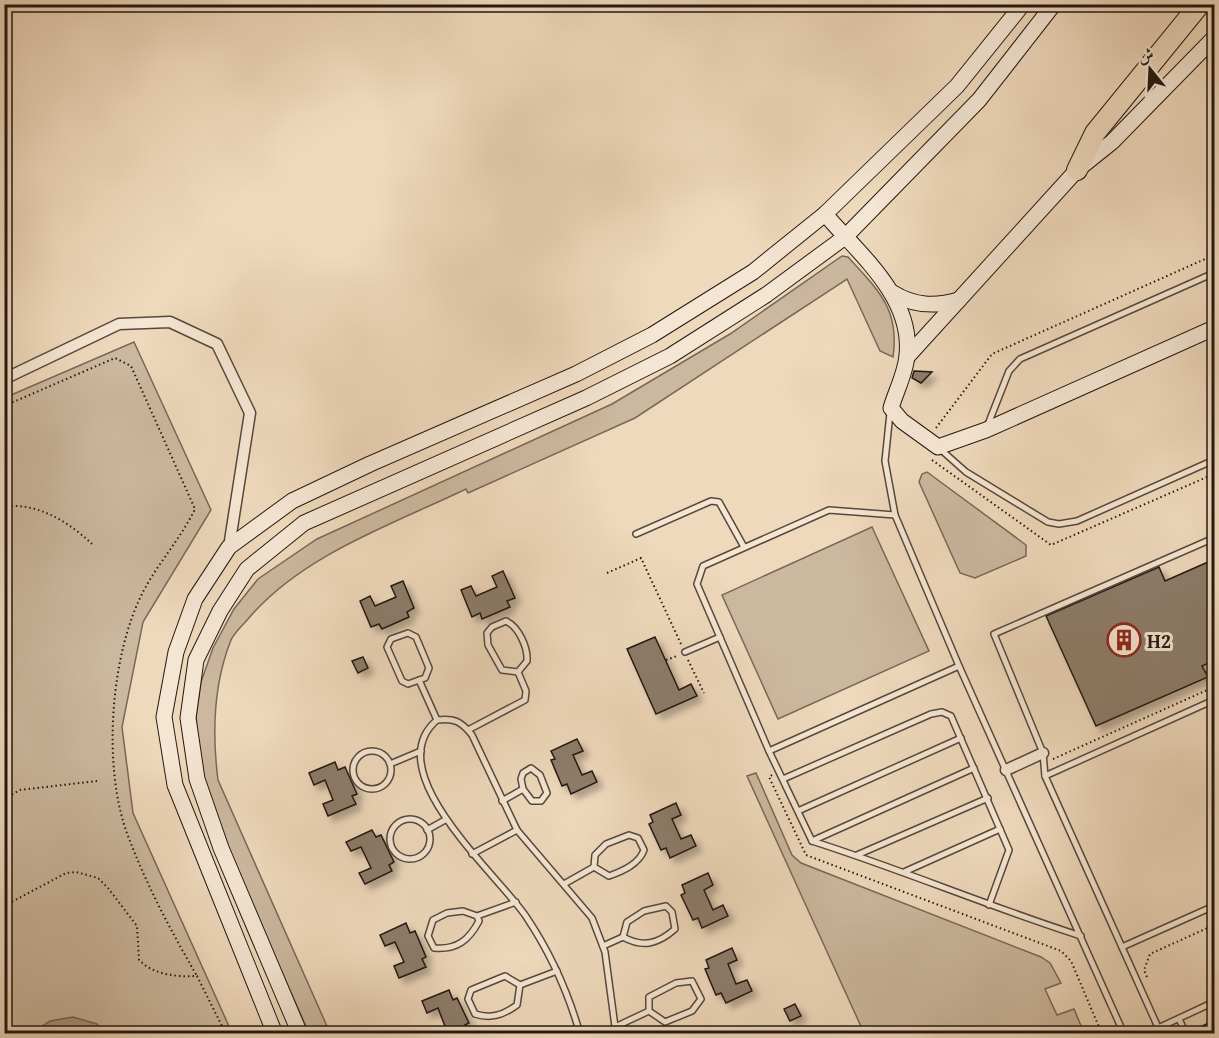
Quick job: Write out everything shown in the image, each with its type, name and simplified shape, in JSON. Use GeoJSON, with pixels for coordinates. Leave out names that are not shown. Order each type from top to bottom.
{"type":"FeatureCollection","features":[{"type":"Feature","properties":{"kind":"highway"},"geometry":{"type":"LineString","coordinates":[[1077,170],[1095,133],[1200,4]]}},
{"type":"Feature","properties":{"kind":"main road"},"geometry":{"type":"LineString","coordinates":[[275,1034],[175,785],[164,717],[176,652],[195,599],[229,547],[292,501],[370,464],[576,374],[652,335],[753,272],[825,214],[957,86],[1023,4]]}},
{"type":"Feature","properties":{"kind":"main road"},"geometry":{"type":"LineString","coordinates":[[300,1034],[221,848],[197,779],[188,718],[196,660],[220,611],[247,569],[304,523],[586,398],[670,356],[766,295],[845,237],[979,100],[1054,4]]}},
{"type":"Feature","properties":{"kind":"main road"},"geometry":{"type":"LineString","coordinates":[[908,357],[1077,170],[1112,142],[1215,38]]}},
{"type":"Feature","properties":{"kind":"main road"},"geometry":{"type":"LineString","coordinates":[[825,214],[893,293],[904,300],[926,305],[959,300]]}},
{"type":"Feature","properties":{"kind":"main road"},"geometry":{"type":"LineString","coordinates":[[893,293],[905,322],[908,357],[891,408],[934,453],[1215,328]]}},
{"type":"Feature","properties":{"kind":"street"},"geometry":{"type":"LineString","coordinates":[[4,379],[119,324],[170,322],[217,344],[250,413],[229,547]]}},
{"type":"Feature","properties":{"kind":"street"},"geometry":{"type":"LineString","coordinates":[[1006,770],[1044,758]]}},
{"type":"Feature","properties":{"kind":"lane"},"geometry":{"type":"LineString","coordinates":[[986,430],[1000,390],[1015,362],[1215,273]]}},
{"type":"Feature","properties":{"kind":"lane"},"geometry":{"type":"LineString","coordinates":[[891,408],[885,461],[895,515],[959,666],[1124,1034]]}},
{"type":"Feature","properties":{"kind":"lane"},"geometry":{"type":"LineString","coordinates":[[934,453],[1048,522],[1059,524],[1077,521],[1215,460]]}},
{"type":"Feature","properties":{"kind":"lane"},"geometry":{"type":"LineString","coordinates":[[636,534],[711,501],[719,502],[744,548]]}},
{"type":"Feature","properties":{"kind":"lane"},"geometry":{"type":"LineString","coordinates":[[895,515],[829,510],[703,566],[697,584],[779,772],[812,841],[1081,936]]}},
{"type":"Feature","properties":{"kind":"lane"},"geometry":{"type":"LineString","coordinates":[[1215,538],[994,634],[1044,758],[1045,776],[1160,1031],[1215,1002]]}},
{"type":"Feature","properties":{"kind":"lane"},"geometry":{"type":"LineString","coordinates":[[506,621],[516,628],[527,655],[524,666],[518,672],[502,670],[488,645],[487,633],[492,627],[506,621]]}},
{"type":"Feature","properties":{"kind":"lane"},"geometry":{"type":"LineString","coordinates":[[408,633],[416,637],[429,668],[425,678],[419,680],[408,684],[402,681],[387,647],[391,639],[408,633]]}},
{"type":"Feature","properties":{"kind":"lane"},"geometry":{"type":"LineString","coordinates":[[685,652],[720,637]]}},
{"type":"Feature","properties":{"kind":"lane"},"geometry":{"type":"LineString","coordinates":[[770,751],[959,666]]}},
{"type":"Feature","properties":{"kind":"lane"},"geometry":{"type":"LineString","coordinates":[[468,730],[525,700],[526,691],[518,672]]}},
{"type":"Feature","properties":{"kind":"lane"},"geometry":{"type":"LineString","coordinates":[[419,680],[437,720]]}},
{"type":"Feature","properties":{"kind":"lane"},"geometry":{"type":"LineString","coordinates":[[1045,776],[1215,700]]}},
{"type":"Feature","properties":{"kind":"lane"},"geometry":{"type":"LineString","coordinates":[[783,779],[931,714],[942,712],[951,716],[1009,850],[989,905]]}},
{"type":"Feature","properties":{"kind":"lane"},"geometry":{"type":"LineString","coordinates":[[580,1034],[546,948],[516,902],[472,854],[446,820],[427,780],[421,751],[424,736],[437,720],[452,718],[468,730],[517,830],[592,918],[603,946],[615,1030],[649,1011]]}},
{"type":"Feature","properties":{"kind":"lane"},"geometry":{"type":"LineString","coordinates":[[798,811],[961,738]]}},
{"type":"Feature","properties":{"kind":"lane"},"geometry":{"type":"LineString","coordinates":[[390,764],[421,751]]}},
{"type":"Feature","properties":{"kind":"lane"},"geometry":{"type":"LineString","coordinates":[[365,752],[377,752],[390,764],[386,782],[375,789],[363,787],[354,778],[353,765],[365,752]]}},
{"type":"Feature","properties":{"kind":"lane"},"geometry":{"type":"LineString","coordinates":[[531,768],[540,775],[547,793],[542,801],[532,801],[523,789],[521,780],[523,773],[531,768]]}},
{"type":"Feature","properties":{"kind":"lane"},"geometry":{"type":"LineString","coordinates":[[812,841],[974,768]]}},
{"type":"Feature","properties":{"kind":"lane"},"geometry":{"type":"LineString","coordinates":[[502,801],[523,789]]}},
{"type":"Feature","properties":{"kind":"lane"},"geometry":{"type":"LineString","coordinates":[[857,855],[988,798]]}},
{"type":"Feature","properties":{"kind":"lane"},"geometry":{"type":"LineString","coordinates":[[412,820],[424,825],[428,830],[429,843],[423,854],[418,857],[400,856],[392,846],[391,834],[399,823],[412,820]]}},
{"type":"Feature","properties":{"kind":"lane"},"geometry":{"type":"LineString","coordinates":[[428,830],[446,820]]}},
{"type":"Feature","properties":{"kind":"lane"},"geometry":{"type":"LineString","coordinates":[[904,872],[1000,829]]}},
{"type":"Feature","properties":{"kind":"lane"},"geometry":{"type":"LineString","coordinates":[[472,854],[517,830]]}},
{"type":"Feature","properties":{"kind":"lane"},"geometry":{"type":"LineString","coordinates":[[629,835],[638,838],[644,850],[641,858],[609,876],[594,867],[595,855],[606,844],[629,835]]}},
{"type":"Feature","properties":{"kind":"lane"},"geometry":{"type":"LineString","coordinates":[[564,884],[594,867]]}},
{"type":"Feature","properties":{"kind":"lane"},"geometry":{"type":"LineString","coordinates":[[477,916],[479,921],[472,936],[447,949],[434,948],[428,936],[433,920],[455,912],[477,916],[516,902]]}},
{"type":"Feature","properties":{"kind":"lane"},"geometry":{"type":"LineString","coordinates":[[666,906],[672,912],[675,930],[664,939],[649,945],[633,943],[623,937],[627,922],[644,911],[666,906]]}},
{"type":"Feature","properties":{"kind":"lane"},"geometry":{"type":"LineString","coordinates":[[1122,947],[1215,906]]}},
{"type":"Feature","properties":{"kind":"lane"},"geometry":{"type":"LineString","coordinates":[[603,946],[623,937]]}},
{"type":"Feature","properties":{"kind":"lane"},"geometry":{"type":"LineString","coordinates":[[520,985],[557,971]]}},
{"type":"Feature","properties":{"kind":"lane"},"geometry":{"type":"LineString","coordinates":[[504,976],[520,985],[517,1005],[507,1012],[487,1018],[475,1014],[468,999],[471,990],[504,976]]}},
{"type":"Feature","properties":{"kind":"lane"},"geometry":{"type":"LineString","coordinates":[[692,981],[699,990],[701,999],[692,1011],[675,1019],[665,1022],[649,1011],[649,997],[659,990],[692,981]]}},
{"type":"Feature","properties":{"kind":"lane"},"geometry":{"type":"LineString","coordinates":[[1179,1019],[1186,1034]]}},
{"type":"Feature","properties":{"kind":"path"},"geometry":{"type":"LineString","coordinates":[[4,406],[115,358],[131,366],[195,508],[172,549],[144,590],[129,631],[118,675],[113,727],[117,787],[127,835],[172,933],[226,1034]]}},
{"type":"Feature","properties":{"kind":"path"},"geometry":{"type":"LineString","coordinates":[[934,453],[1051,545],[1215,474]]}},
{"type":"Feature","properties":{"kind":"path"},"geometry":{"type":"LineString","coordinates":[[4,510],[8,506],[17,506],[43,512],[73,526],[92,544]]}},
{"type":"Feature","properties":{"kind":"path"},"geometry":{"type":"LineString","coordinates":[[607,573],[641,558],[704,693]]}},
{"type":"Feature","properties":{"kind":"path"},"geometry":{"type":"LineString","coordinates":[[666,660],[685,652]]}},
{"type":"Feature","properties":{"kind":"path"},"geometry":{"type":"LineString","coordinates":[[1044,758],[1215,687]]}},
{"type":"Feature","properties":{"kind":"path"},"geometry":{"type":"LineString","coordinates":[[779,772],[769,777],[806,855],[1061,951],[1071,961],[1102,1034]]}},
{"type":"Feature","properties":{"kind":"path"},"geometry":{"type":"LineString","coordinates":[[4,799],[20,790],[97,782]]}},
{"type":"Feature","properties":{"kind":"path"},"geometry":{"type":"LineString","coordinates":[[4,906],[66,873],[75,872],[98,878],[136,926],[139,960],[149,970],[184,977],[197,976]]}},
{"type":"Feature","properties":{"kind":"path"},"geometry":{"type":"LineString","coordinates":[[1148,981],[1144,970],[1150,954],[1215,925]]}},
{"type":"Feature","properties":{"kind":"shaded area"},"geometry":{"type":"Polygon","coordinates":[[[842,256],[848,257],[884,301],[893,326],[893,357],[880,351],[847,279],[635,418],[468,493],[466,489],[378,529],[321,559],[270,597],[234,635],[225,657],[217,692],[215,745],[218,780],[330,1033],[309,1033],[236,870],[201,778],[196,717],[201,682],[213,648],[234,609],[258,579],[317,539],[612,404],[730,334],[842,256]]]}},
{"type":"Feature","properties":{"kind":"shaded area"},"geometry":{"type":"Polygon","coordinates":[[[134,342],[211,510],[143,622],[122,727],[133,813],[232,1033],[5,1033],[4,398],[134,342]]]}},
{"type":"Feature","properties":{"kind":"shaded area"},"geometry":{"type":"Polygon","coordinates":[[[927,472],[1026,545],[1026,556],[975,578],[960,573],[919,482],[922,474],[927,472]]]}},
{"type":"Feature","properties":{"kind":"shaded area"},"geometry":{"type":"Polygon","coordinates":[[[872,527],[929,651],[778,719],[722,595],[872,527]]]}},
{"type":"Feature","properties":{"kind":"shaded area"},"geometry":{"type":"Polygon","coordinates":[[[756,773],[792,855],[801,863],[1041,957],[1050,963],[1061,983],[1045,989],[1057,1015],[1074,1009],[1084,1033],[864,1033],[747,776],[756,773]]]}},
{"type":"Feature","properties":{"kind":"shaded area"},"geometry":{"type":"Polygon","coordinates":[[[73,1017],[97,1024],[106,1033],[40,1033],[41,1027],[50,1021],[73,1017]]]}},
{"type":"Feature","properties":{"kind":"building"},"geometry":{"type":"Polygon","coordinates":[[[914,371],[932,372],[921,383],[912,378],[914,371]]]}},
{"type":"Feature","properties":{"kind":"building","name":"H2"},"geometry":{"type":"Polygon","coordinates":[[[1215,559],[1215,660],[1202,666],[1208,677],[1096,726],[1046,616],[1159,567],[1165,581],[1215,559]]]}},
{"type":"Feature","properties":{"kind":"building"},"geometry":{"type":"Polygon","coordinates":[[[503,571],[515,598],[507,601],[510,607],[482,619],[480,613],[472,617],[461,590],[471,586],[476,596],[497,587],[492,576],[503,571]]]}},
{"type":"Feature","properties":{"kind":"building"},"geometry":{"type":"Polygon","coordinates":[[[403,581],[414,608],[407,612],[409,617],[382,629],[379,624],[371,627],[360,601],[370,596],[375,606],[396,597],[391,586],[403,581]]]}},
{"type":"Feature","properties":{"kind":"building"},"geometry":{"type":"Polygon","coordinates":[[[655,637],[679,690],[691,684],[697,696],[656,714],[627,649],[655,637]]]}},
{"type":"Feature","properties":{"kind":"building"},"geometry":{"type":"Polygon","coordinates":[[[363,657],[368,668],[358,673],[352,661],[363,657]]]}},
{"type":"Feature","properties":{"kind":"building"},"geometry":{"type":"Polygon","coordinates":[[[577,739],[583,751],[573,755],[582,775],[592,771],[597,782],[571,794],[567,784],[562,786],[551,760],[555,759],[551,751],[577,739]]]}},
{"type":"Feature","properties":{"kind":"building"},"geometry":{"type":"Polygon","coordinates":[[[335,762],[338,770],[345,767],[357,794],[352,796],[356,804],[328,816],[323,804],[333,800],[325,780],[314,785],[309,773],[335,762]]]}},
{"type":"Feature","properties":{"kind":"building"},"geometry":{"type":"Polygon","coordinates":[[[676,803],[681,815],[672,819],[681,839],[691,835],[696,846],[670,858],[666,848],[661,850],[649,824],[653,822],[650,815],[676,803]]]}},
{"type":"Feature","properties":{"kind":"building"},"geometry":{"type":"Polygon","coordinates":[[[372,830],[376,837],[381,835],[394,862],[389,865],[392,871],[365,884],[359,873],[371,868],[361,847],[351,851],[346,842],[372,830]]]}},
{"type":"Feature","properties":{"kind":"building"},"geometry":{"type":"Polygon","coordinates":[[[708,873],[713,885],[704,890],[713,910],[723,905],[728,916],[702,928],[698,918],[693,920],[681,895],[685,893],[682,885],[708,873]]]}},
{"type":"Feature","properties":{"kind":"building"},"geometry":{"type":"Polygon","coordinates":[[[406,923],[410,933],[415,931],[426,957],[422,959],[426,967],[399,978],[394,966],[404,962],[395,942],[385,946],[380,935],[406,923]]]}},
{"type":"Feature","properties":{"kind":"building"},"geometry":{"type":"Polygon","coordinates":[[[732,948],[737,960],[728,964],[736,984],[747,980],[752,991],[726,1003],[721,993],[716,995],[705,969],[709,968],[706,960],[732,948]]]}},
{"type":"Feature","properties":{"kind":"building"},"geometry":{"type":"Polygon","coordinates":[[[449,990],[453,1000],[457,998],[469,1023],[465,1025],[468,1034],[448,1034],[438,1008],[427,1013],[422,1001],[449,990]]]}},
{"type":"Feature","properties":{"kind":"building"},"geometry":{"type":"Polygon","coordinates":[[[795,1004],[801,1016],[790,1021],[784,1009],[795,1004]]]}},
{"type":"Feature","properties":{"kind":"building"},"geometry":{"type":"Polygon","coordinates":[[[1215,1020],[1215,1034],[1206,1034],[1202,1026],[1215,1020]]]}},
{"type":"Feature","properties":{"kind":"place","name":"H2"},"geometry":{"type":"Point","coordinates":[1124,640]}}]}
